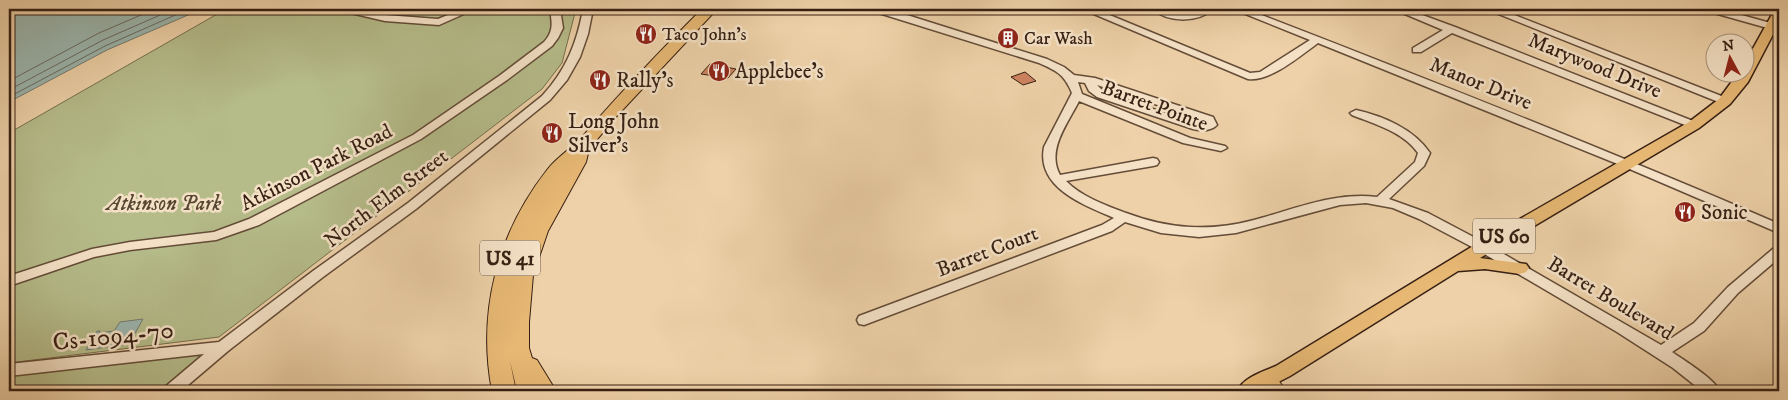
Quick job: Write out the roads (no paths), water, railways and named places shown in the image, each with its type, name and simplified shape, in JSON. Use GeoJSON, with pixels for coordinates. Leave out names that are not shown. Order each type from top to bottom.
{"type":"FeatureCollection","features":[{"type":"Feature","properties":{"kind":"highway","name":"US 41"},"geometry":{"type":"LineString","coordinates":[[504,391],[499,352],[498,306],[516,236],[552,175],[561,164],[583,147],[612,110],[710,9]]}},
{"type":"Feature","properties":{"kind":"highway","name":"US 41"},"geometry":{"type":"LineString","coordinates":[[529,391],[518,348],[520,300],[528,256],[538,231],[577,162],[583,147]]}},
{"type":"Feature","properties":{"kind":"highway"},"geometry":{"type":"LineString","coordinates":[[518,348],[544,391]]}},
{"type":"Feature","properties":{"kind":"main road","name":"US 60"},"geometry":{"type":"LineString","coordinates":[[1247,391],[1258,382],[1272,385],[1453,266],[1694,125],[1725,101],[1727,96],[1741,82],[1777,18]]}},
{"type":"Feature","properties":{"kind":"main road"},"geometry":{"type":"LineString","coordinates":[[1453,266],[1485,263],[1520,268]]}},
{"type":"Feature","properties":{"kind":"street"},"geometry":{"type":"LineString","coordinates":[[345,9],[385,18],[439,22],[470,9]]}},
{"type":"Feature","properties":{"kind":"street","name":"Atkinson Park Road"},"geometry":{"type":"LineString","coordinates":[[9,281],[92,253],[130,246],[211,237],[236,230],[254,222],[417,137],[503,78],[548,44],[555,36],[558,28],[554,9]]}},
{"type":"Feature","properties":{"kind":"street","name":"North Elm Street"},"geometry":{"type":"LineString","coordinates":[[171,391],[223,347],[318,274],[412,206],[546,98],[561,83],[575,61],[588,9]]}},
{"type":"Feature","properties":{"kind":"street"},"geometry":{"type":"LineString","coordinates":[[871,9],[1034,58],[1060,69],[1071,78],[1077,88],[1076,96]]}},
{"type":"Feature","properties":{"kind":"street"},"geometry":{"type":"LineString","coordinates":[[1087,9],[1248,76],[1257,77],[1264,74],[1317,40]]}},
{"type":"Feature","properties":{"kind":"street"},"geometry":{"type":"LineString","coordinates":[[1158,9],[1175,17],[1185,18],[1198,15],[1208,9]]}},
{"type":"Feature","properties":{"kind":"street","name":"Manor Drive"},"geometry":{"type":"LineString","coordinates":[[1238,9],[1440,87],[1630,164],[1779,230]]}},
{"type":"Feature","properties":{"kind":"street","name":"Marywood Drive"},"geometry":{"type":"LineString","coordinates":[[1398,9],[1694,125]]}},
{"type":"Feature","properties":{"kind":"street"},"geometry":{"type":"LineString","coordinates":[[1490,9],[1725,101]]}},
{"type":"Feature","properties":{"kind":"street"},"geometry":{"type":"LineString","coordinates":[[1710,9],[1777,18]]}},
{"type":"Feature","properties":{"kind":"street"},"geometry":{"type":"LineString","coordinates":[[1417,50],[1452,29]]}},
{"type":"Feature","properties":{"kind":"street"},"geometry":{"type":"LineString","coordinates":[[1071,78],[1091,80],[1201,116],[1209,119],[1210,125],[1197,127],[1101,95],[1093,89],[1091,80]]}},
{"type":"Feature","properties":{"kind":"street","name":"Barret Pointe"},"geometry":{"type":"LineString","coordinates":[[1076,96],[1187,140],[1221,148]]}},
{"type":"Feature","properties":{"kind":"street","name":"Barret Boulevard"},"geometry":{"type":"LineString","coordinates":[[1076,96],[1048,154],[1049,166],[1057,179],[1068,190],[1083,199],[1124,217],[1171,231],[1204,234],[1238,229],[1335,200],[1354,198],[1380,201],[1420,214],[1484,247],[1661,352],[1712,391]]}},
{"type":"Feature","properties":{"kind":"street"},"geometry":{"type":"LineString","coordinates":[[1356,113],[1405,135],[1416,142],[1424,153],[1420,163],[1380,201]]}},
{"type":"Feature","properties":{"kind":"street"},"geometry":{"type":"LineString","coordinates":[[1057,179],[1153,162]]}},
{"type":"Feature","properties":{"kind":"street","name":"Barret Court"},"geometry":{"type":"LineString","coordinates":[[864,320],[1107,228],[1124,217]]}},
{"type":"Feature","properties":{"kind":"street"},"geometry":{"type":"LineString","coordinates":[[1661,352],[1699,327],[1733,290],[1779,251]]}},
{"type":"Feature","properties":{"kind":"street","name":"Cs-1094-70"},"geometry":{"type":"LineString","coordinates":[[9,370],[223,347]]}},
{"type":"Feature","properties":{"kind":"water"},"geometry":{"type":"Polygon","coordinates":[[[9,9],[202,9],[107,50],[9,102],[9,9]]]}},
{"type":"Feature","properties":{"kind":"water"},"geometry":{"type":"Polygon","coordinates":[[[143,319],[129,344],[86,350],[97,331],[100,331],[99,333],[114,331],[120,322],[143,319]]]}},
{"type":"Feature","properties":{"kind":"place","name":"Taco John's"},"geometry":{"type":"Point","coordinates":[646,34]}},
{"type":"Feature","properties":{"kind":"place","name":"Car Wash"},"geometry":{"type":"Point","coordinates":[1008,38]}},
{"type":"Feature","properties":{"kind":"place","name":"Applebee's"},"geometry":{"type":"Point","coordinates":[719,71]}},
{"type":"Feature","properties":{"kind":"place","name":"Rally's"},"geometry":{"type":"Point","coordinates":[600,80]}},
{"type":"Feature","properties":{"kind":"place","name":"Long John Silver's"},"geometry":{"type":"Point","coordinates":[552,133]}},
{"type":"Feature","properties":{"kind":"place","name":"Sonic"},"geometry":{"type":"Point","coordinates":[1685,212]}},
{"type":"Feature","properties":{"kind":"park label","name":"Atkinson Park"},"geometry":{"type":"Point","coordinates":[164,203]}}]}
